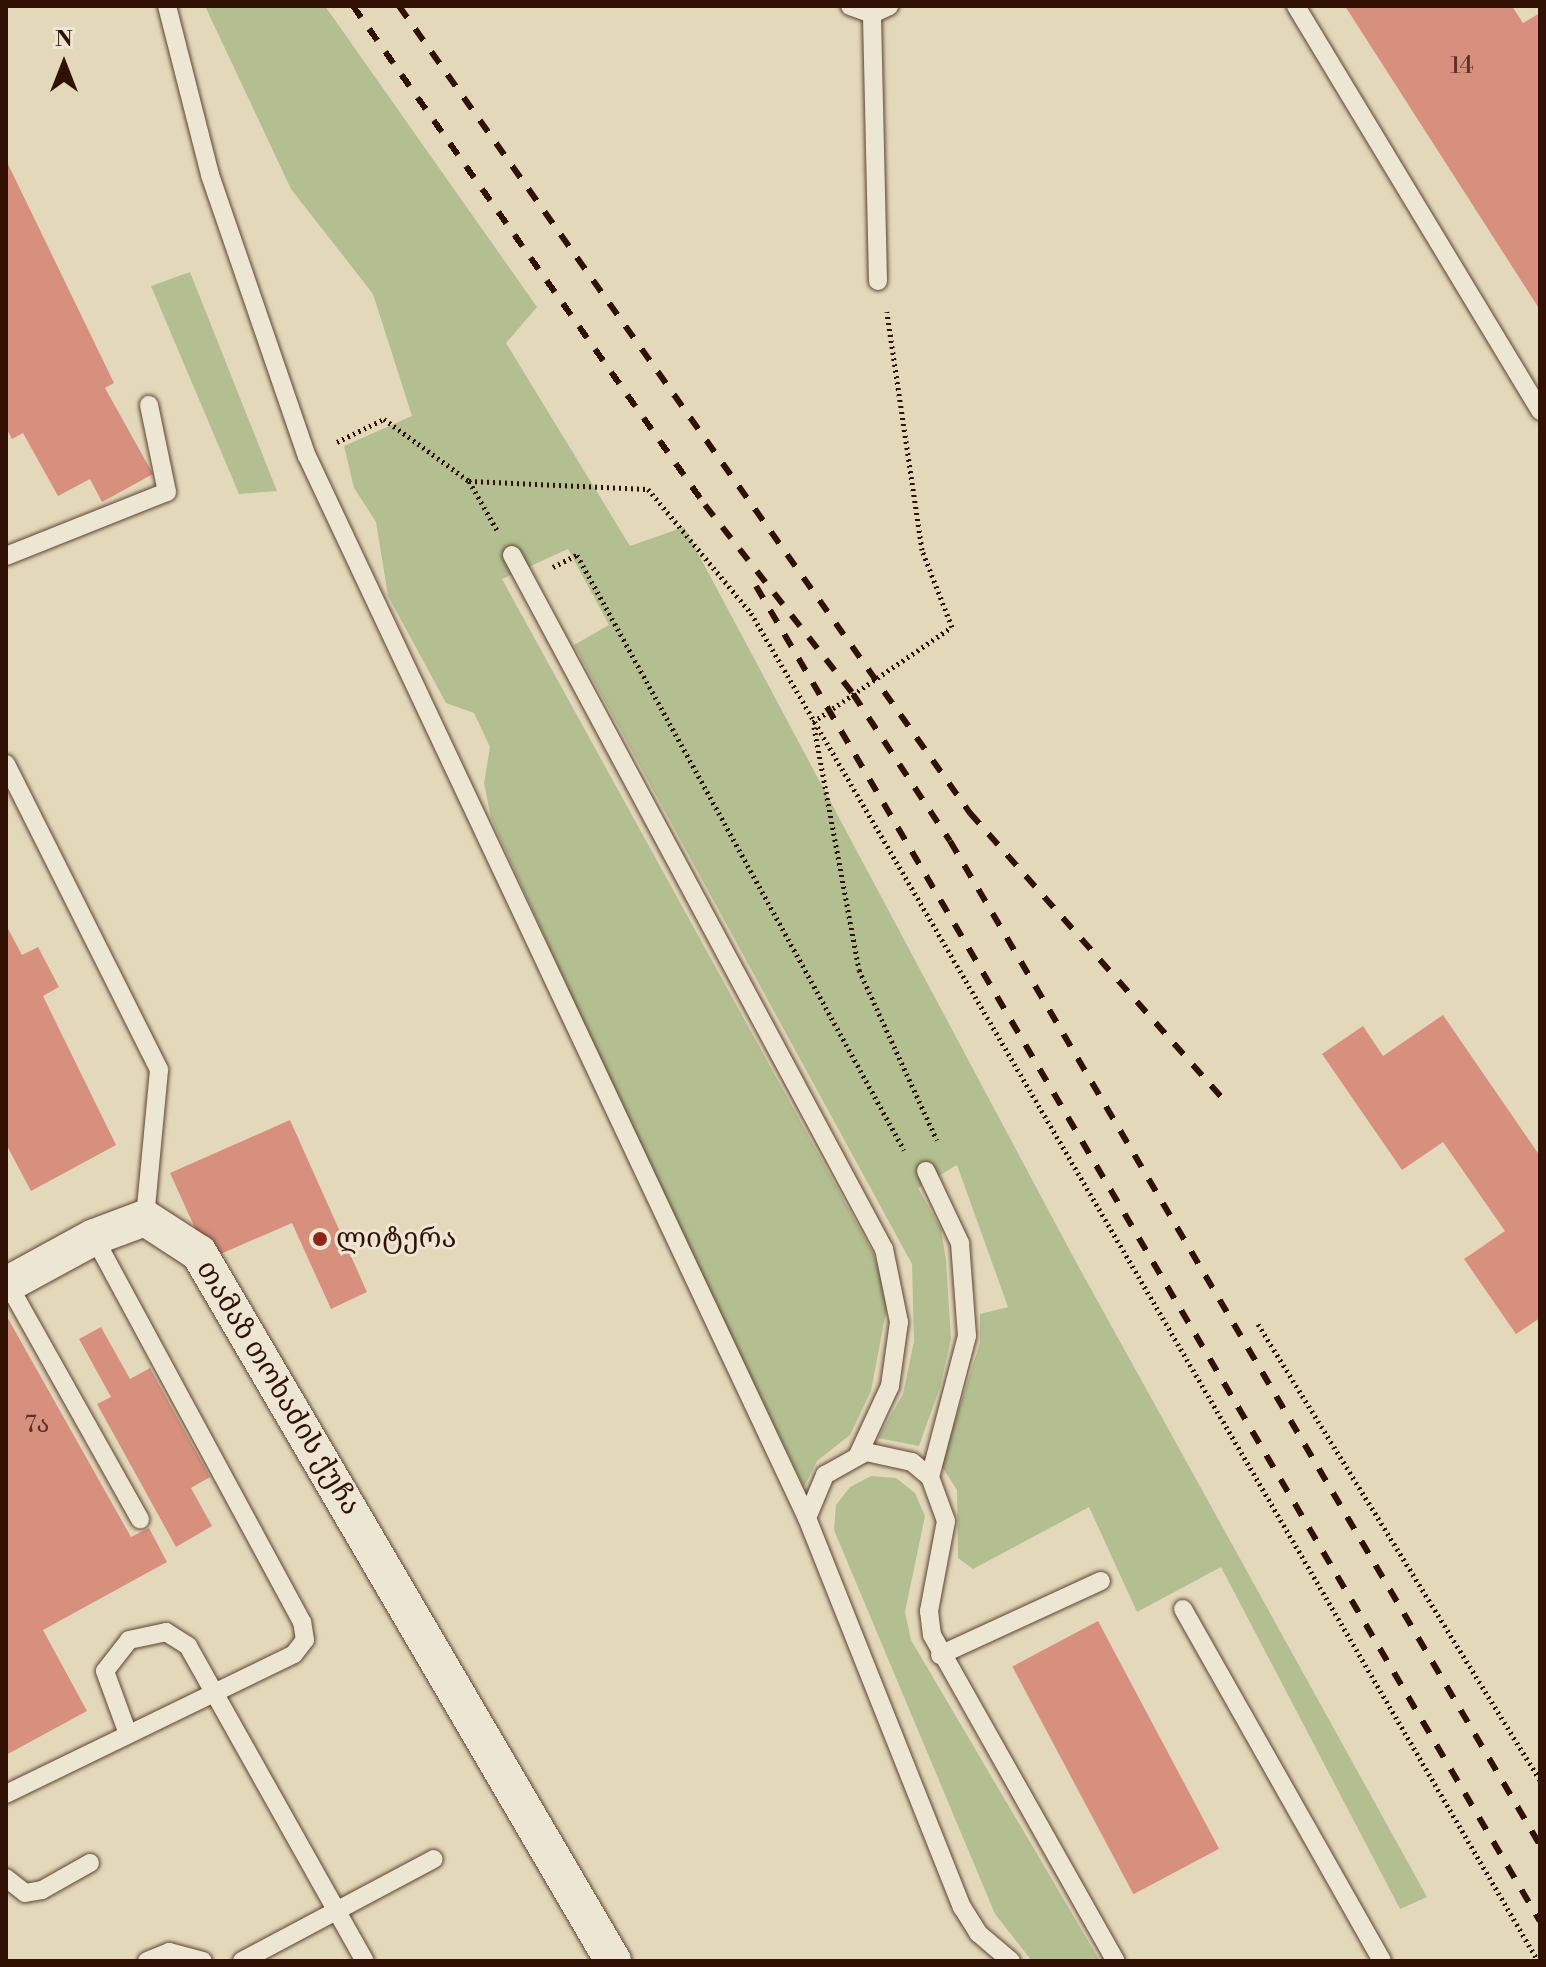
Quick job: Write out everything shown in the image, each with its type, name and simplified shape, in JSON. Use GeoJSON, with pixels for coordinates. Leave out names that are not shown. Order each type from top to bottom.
{"type":"FeatureCollection","features":[{"type":"Feature","properties":{"kind":"street"},"geometry":{"type":"LineString","coordinates":[[7,1285],[94,1237],[145,1218]]}},
{"type":"Feature","properties":{"kind":"street","name":"თამაზ თოხაძის ქუჩა"},"geometry":{"type":"LineString","coordinates":[[145,1218],[199,1253],[220,1286],[613,1961]]}},
{"type":"Feature","properties":{"kind":"lane"},"geometry":{"type":"LineString","coordinates":[[167,6],[210,175],[307,456],[807,1518],[962,1907],[978,1933],[1011,1961]]}},
{"type":"Feature","properties":{"kind":"lane"},"geometry":{"type":"LineString","coordinates":[[850,6],[881,10],[878,281]]}},
{"type":"Feature","properties":{"kind":"lane"},"geometry":{"type":"LineString","coordinates":[[1296,6],[1540,411]]}},
{"type":"Feature","properties":{"kind":"lane"},"geometry":{"type":"LineString","coordinates":[[6,556],[167,492],[149,405]]}},
{"type":"Feature","properties":{"kind":"lane"},"geometry":{"type":"LineString","coordinates":[[512,555],[884,1249],[899,1322],[890,1386],[858,1455]]}},
{"type":"Feature","properties":{"kind":"lane"},"geometry":{"type":"LineString","coordinates":[[6,764],[159,1070],[145,1218]]}},
{"type":"Feature","properties":{"kind":"lane"},"geometry":{"type":"LineString","coordinates":[[926,1171],[960,1243],[967,1336],[930,1477],[946,1521],[929,1611],[940,1655],[1116,1961]]}},
{"type":"Feature","properties":{"kind":"lane"},"geometry":{"type":"LineString","coordinates":[[6,1794],[294,1654],[305,1640],[302,1622],[94,1237]]}},
{"type":"Feature","properties":{"kind":"lane"},"geometry":{"type":"LineString","coordinates":[[7,1285],[140,1519]]}},
{"type":"Feature","properties":{"kind":"lane"},"geometry":{"type":"LineString","coordinates":[[807,1518],[825,1475],[858,1455],[890,1453],[930,1477]]}},
{"type":"Feature","properties":{"kind":"lane"},"geometry":{"type":"LineString","coordinates":[[940,1655],[1101,1581]]}},
{"type":"Feature","properties":{"kind":"lane"},"geometry":{"type":"LineString","coordinates":[[1183,1609],[1382,1961]]}},
{"type":"Feature","properties":{"kind":"lane"},"geometry":{"type":"LineString","coordinates":[[128,1734],[105,1671],[129,1640],[153,1633],[177,1637],[214,1692],[365,1961]]}},
{"type":"Feature","properties":{"kind":"lane"},"geometry":{"type":"LineString","coordinates":[[242,1961],[434,1859]]}},
{"type":"Feature","properties":{"kind":"lane"},"geometry":{"type":"LineString","coordinates":[[6,1878],[11,1887],[34,1892],[90,1863]]}},
{"type":"Feature","properties":{"kind":"lane"},"geometry":{"type":"LineString","coordinates":[[147,1961],[169,1952],[203,1961]]}},
{"type":"Feature","properties":{"kind":"path"},"geometry":{"type":"LineString","coordinates":[[813,722],[952,627],[922,550],[891,323],[878,281]]}},
{"type":"Feature","properties":{"kind":"path"},"geometry":{"type":"LineString","coordinates":[[307,456],[384,419],[469,481],[512,555]]}},
{"type":"Feature","properties":{"kind":"path"},"geometry":{"type":"LineString","coordinates":[[469,481],[648,489],[751,613],[1538,1961]]}},
{"type":"Feature","properties":{"kind":"path"},"geometry":{"type":"LineString","coordinates":[[577,555],[918,1175],[947,1161],[859,970],[813,722]]}},
{"type":"Feature","properties":{"kind":"path"},"geometry":{"type":"LineString","coordinates":[[1258,1324],[1540,1780]]}},
{"type":"Feature","properties":{"kind":"green space"},"geometry":{"type":"Polygon","coordinates":[[[205,6],[325,6],[537,307],[506,343],[630,546],[684,527],[1076,1262],[1427,1897],[1400,1909],[1221,1567],[1137,1612],[1089,1507],[973,1569],[958,1558],[957,1490],[941,1465],[980,1343],[980,1314],[1008,1307],[957,1165],[918,1188],[941,1229],[946,1260],[951,1339],[940,1387],[919,1446],[878,1438],[903,1394],[914,1341],[912,1264],[574,645],[609,625],[568,549],[502,579],[874,1255],[888,1301],[871,1391],[850,1435],[817,1461],[804,1487],[646,1161],[491,818],[484,783],[490,747],[474,713],[446,703],[388,596],[376,522],[354,488],[344,446],[412,416],[373,294],[291,189],[205,6]]]}},
{"type":"Feature","properties":{"kind":"green space"},"geometry":{"type":"Polygon","coordinates":[[[190,272],[277,491],[239,494],[151,286],[190,272]]]}},
{"type":"Feature","properties":{"kind":"green space"},"geometry":{"type":"Polygon","coordinates":[[[871,1476],[896,1478],[915,1493],[925,1516],[905,1612],[911,1640],[1100,1961],[1032,1961],[995,1914],[834,1530],[836,1505],[850,1487],[871,1476]]]}},
{"type":"Feature","properties":{"kind":"building"},"geometry":{"type":"Polygon","coordinates":[[[1345,6],[1512,6],[1523,23],[1540,13],[1540,310],[1345,6]]]}},
{"type":"Feature","properties":{"kind":"building"},"geometry":{"type":"Polygon","coordinates":[[[6,160],[114,383],[105,388],[153,474],[102,502],[90,479],[58,496],[23,433],[12,439],[6,428],[6,160]]]}},
{"type":"Feature","properties":{"kind":"building"},"geometry":{"type":"Polygon","coordinates":[[[6,925],[22,955],[38,947],[59,987],[43,996],[116,1145],[31,1191],[6,1144],[6,925]]]}},
{"type":"Feature","properties":{"kind":"building"},"geometry":{"type":"Polygon","coordinates":[[[1443,1015],[1540,1156],[1540,1318],[1516,1334],[1464,1259],[1505,1231],[1443,1142],[1402,1170],[1322,1054],[1363,1026],[1383,1056],[1443,1015]]]}},
{"type":"Feature","properties":{"kind":"building"},"geometry":{"type":"Polygon","coordinates":[[[290,1120],[367,1292],[331,1309],[292,1223],[209,1259],[170,1173],[290,1120]]]}},
{"type":"Feature","properties":{"kind":"building"},"geometry":{"type":"Polygon","coordinates":[[[6,1315],[131,1537],[149,1528],[167,1562],[43,1630],[87,1711],[6,1755],[6,1315]]]}},
{"type":"Feature","properties":{"kind":"building"},"geometry":{"type":"Polygon","coordinates":[[[101,1327],[130,1379],[150,1368],[210,1477],[191,1488],[212,1526],[176,1547],[97,1404],[111,1397],[79,1339],[101,1327]]]}},
{"type":"Feature","properties":{"kind":"building"},"geometry":{"type":"Polygon","coordinates":[[[1098,1621],[1219,1849],[1133,1894],[1012,1667],[1098,1621]]]}},
{"type":"Feature","properties":{"kind":"railway"},"geometry":{"type":"LineString","coordinates":[[353,6],[705,505],[853,694],[950,841],[1540,1845]]}},
{"type":"Feature","properties":{"kind":"railway"},"geometry":{"type":"LineString","coordinates":[[399,6],[970,813],[1224,1100]]}},
{"type":"Feature","properties":{"kind":"railway"},"geometry":{"type":"LineString","coordinates":[[756,586],[1540,1921]]}},
{"type":"Feature","properties":{"kind":"place","name":"ლიტერა"},"geometry":{"type":"Point","coordinates":[320,1239]}}]}
